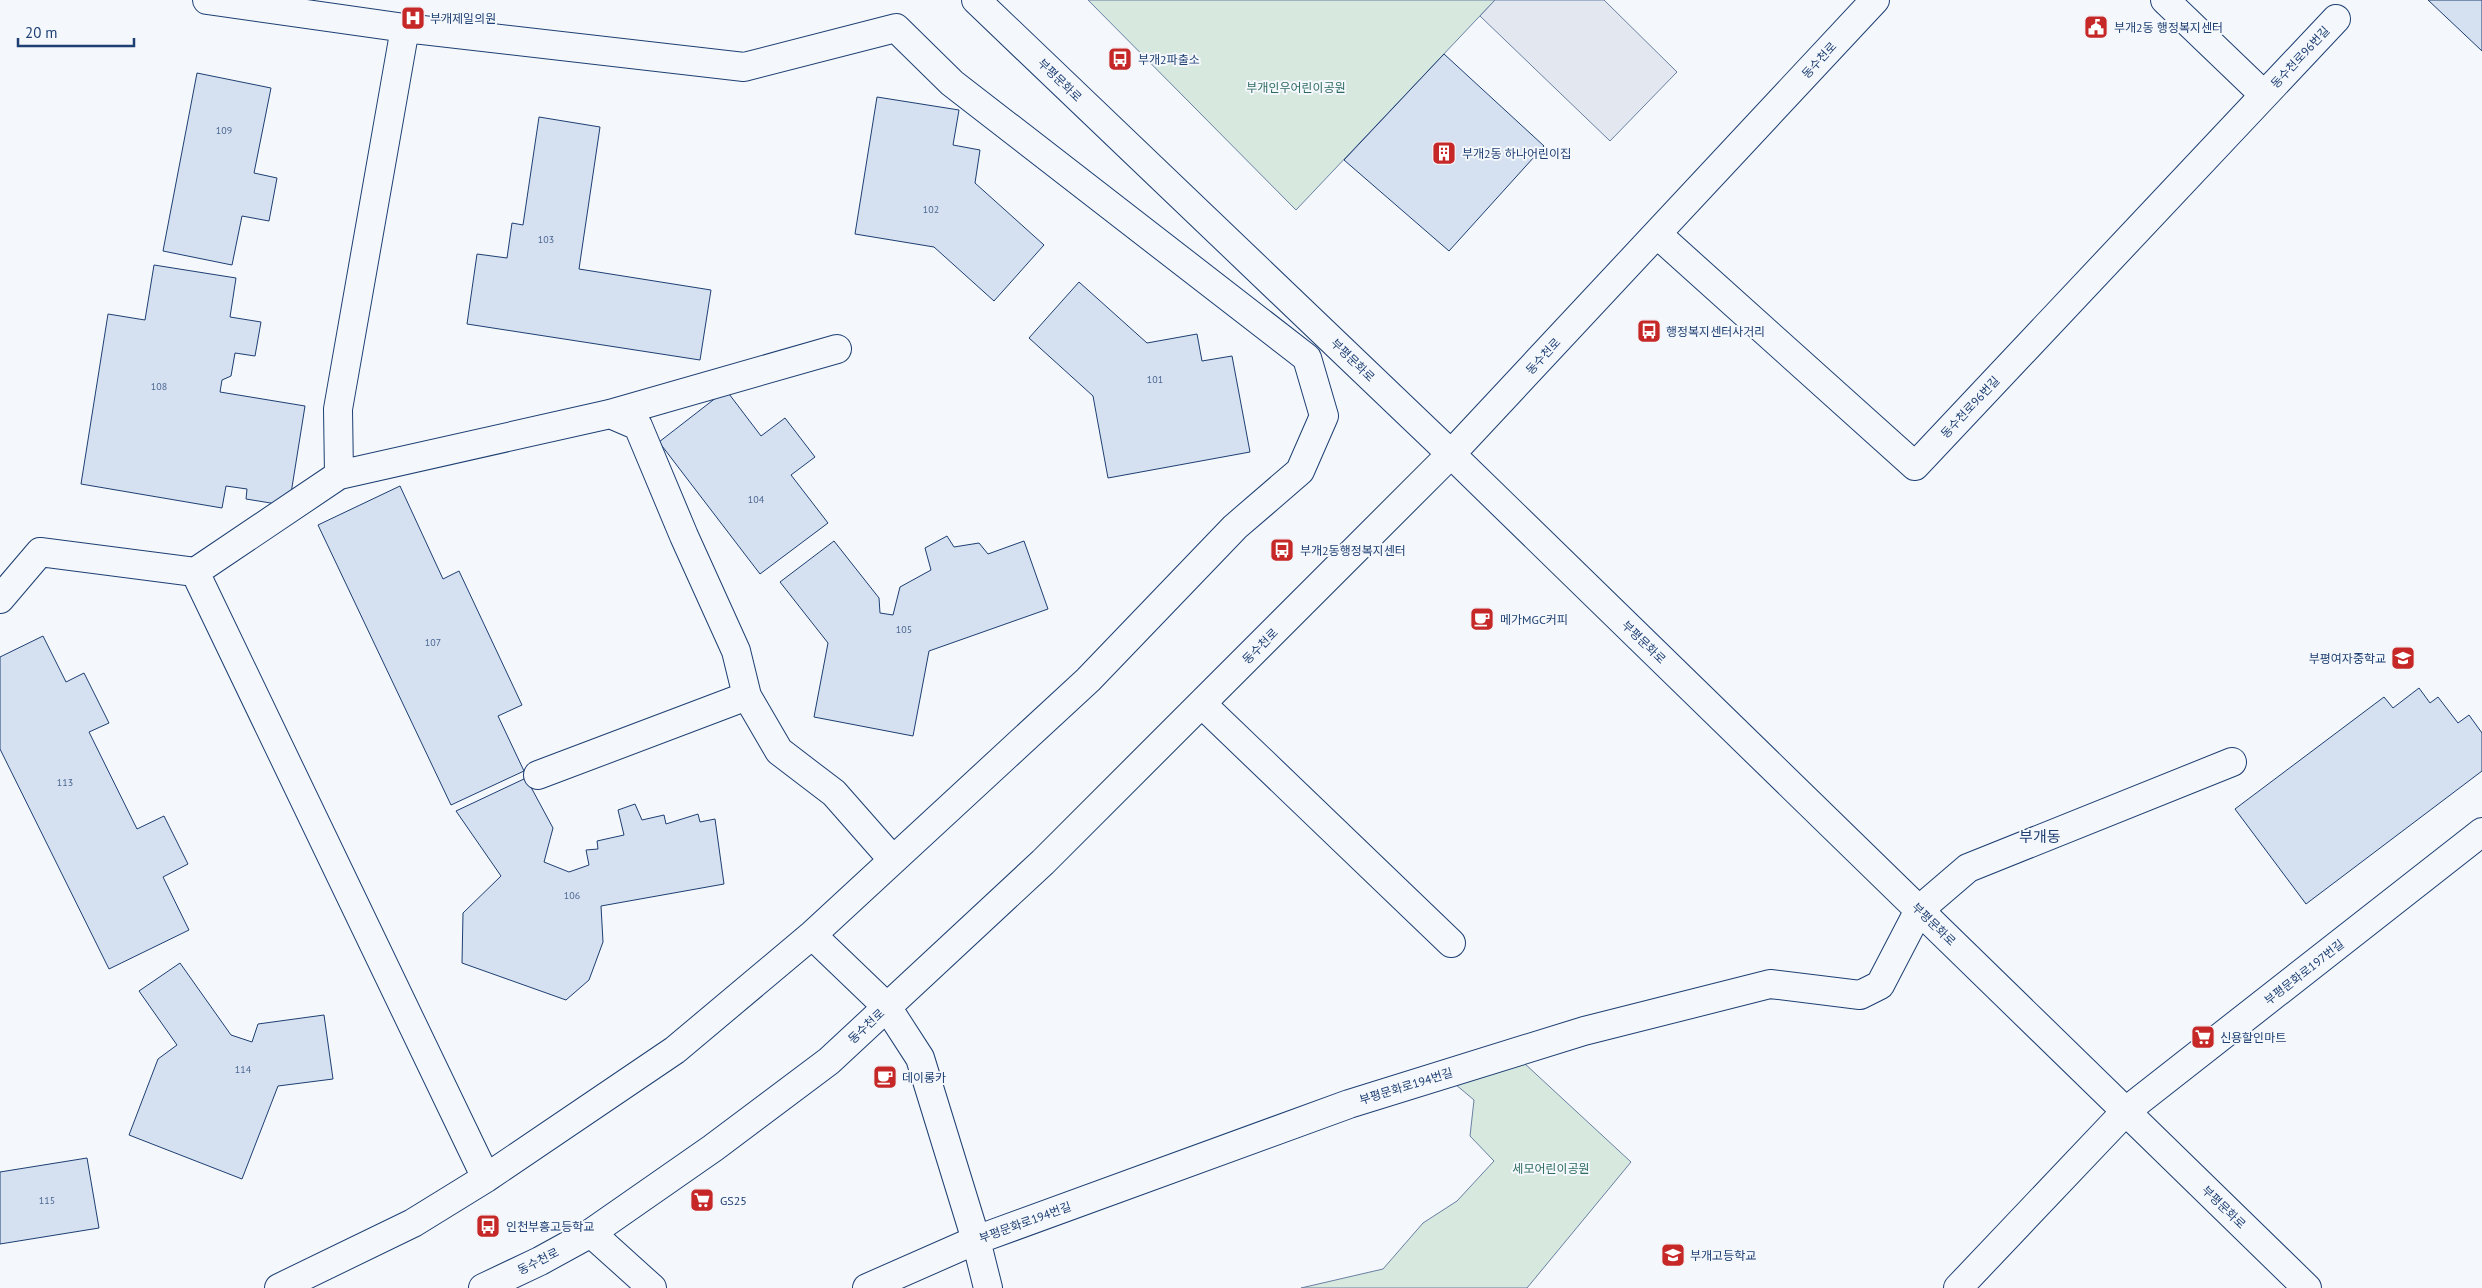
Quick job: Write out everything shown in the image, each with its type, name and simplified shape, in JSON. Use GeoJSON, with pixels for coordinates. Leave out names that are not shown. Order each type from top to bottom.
{"type":"FeatureCollection","features":[{"type":"Feature","properties":{"kind":"street"},"geometry":{"type":"LineString","coordinates":[[207,0],[405,28],[744,66],[896,28],[952,83],[1307,358],[1324,416],[1300,471],[1235,527],[1088,680],[812,935],[675,1050],[486,1178],[413,1222],[279,1288]]}},
{"type":"Feature","properties":{"kind":"street","name":"부평문화로"},"geometry":{"type":"LineString","coordinates":[[976,0],[1451,454],[2307,1288]]}},
{"type":"Feature","properties":{"kind":"street","name":"동수천로"},"geometry":{"type":"LineString","coordinates":[[483,1288],[540,1261],[591,1232],[713,1148],[829,1061],[1043,862],[1451,454],[1875,0]]}},
{"type":"Feature","properties":{"kind":"street","name":"동수천로96번길"},"geometry":{"type":"LineString","coordinates":[[2165,0],[2264,95]]}},
{"type":"Feature","properties":{"kind":"street","name":"동수천로96번길"},"geometry":{"type":"LineString","coordinates":[[1657,234],[1915,466],[2336,19]]}},
{"type":"Feature","properties":{"kind":"street"},"geometry":{"type":"LineString","coordinates":[[339,475],[338,409],[405,28]]}},
{"type":"Feature","properties":{"kind":"street"},"geometry":{"type":"LineString","coordinates":[[0,598],[40,552],[195,572],[339,475],[610,414],[837,349]]}},
{"type":"Feature","properties":{"kind":"street"},"geometry":{"type":"LineString","coordinates":[[610,414],[638,426],[684,536],[736,651],[747,696],[779,751],[834,793],[893,860]]}},
{"type":"Feature","properties":{"kind":"street"},"geometry":{"type":"LineString","coordinates":[[195,572],[486,1178]]}},
{"type":"Feature","properties":{"kind":"street"},"geometry":{"type":"LineString","coordinates":[[538,775],[747,696]]}},
{"type":"Feature","properties":{"kind":"street"},"geometry":{"type":"LineString","coordinates":[[1202,704],[1451,944]]}},
{"type":"Feature","properties":{"kind":"street"},"geometry":{"type":"LineString","coordinates":[[1920,910],[1968,868],[2232,762]]}},
{"type":"Feature","properties":{"kind":"street","name":"부평문화로197번길"},"geometry":{"type":"LineString","coordinates":[[1958,1288],[2126,1111],[2482,832]]}},
{"type":"Feature","properties":{"kind":"street","name":"부평문화로194번길"},"geometry":{"type":"LineString","coordinates":[[868,1288],[976,1240],[1350,1104],[1584,1030],[1770,984],[1860,994],[1880,985],[1920,910]]}},
{"type":"Feature","properties":{"kind":"street"},"geometry":{"type":"LineString","coordinates":[[812,935],[887,1007],[920,1058],[976,1240],[988,1288]]}},
{"type":"Feature","properties":{"kind":"street"},"geometry":{"type":"LineString","coordinates":[[591,1232],[652,1288]]}},
{"type":"Feature","properties":{"kind":"green space","name":"부개인우어린이공원"},"geometry":{"type":"Polygon","coordinates":[[[1088,0],[1495,0],[1296,210],[1088,0]]]}},
{"type":"Feature","properties":{"kind":"green space","name":"세모어린이공원"},"geometry":{"type":"Polygon","coordinates":[[[1524,1063],[1631,1162],[1527,1288],[1301,1288],[1383,1269],[1423,1223],[1457,1201],[1494,1161],[1470,1136],[1474,1100],[1455,1084],[1524,1063]]]}},
{"type":"Feature","properties":{"kind":"shaded area"},"geometry":{"type":"Polygon","coordinates":[[[1495,0],[1604,0],[1677,72],[1610,141],[1480,16],[1495,0]]]}},
{"type":"Feature","properties":{"kind":"building"},"geometry":{"type":"Polygon","coordinates":[[[2428,0],[2482,0],[2482,51],[2428,0]]]}},
{"type":"Feature","properties":{"kind":"building","name":"부개2동 하나어린이집"},"geometry":{"type":"Polygon","coordinates":[[[1444,54],[1544,146],[1449,251],[1344,160],[1444,54]]]}},
{"type":"Feature","properties":{"kind":"building"},"geometry":{"type":"Polygon","coordinates":[[[197,73],[271,88],[254,173],[277,178],[269,221],[242,216],[232,265],[163,251],[197,73]]]}},
{"type":"Feature","properties":{"kind":"building"},"geometry":{"type":"Polygon","coordinates":[[[877,97],[959,110],[953,145],[980,150],[975,183],[1044,245],[994,301],[934,247],[855,234],[877,97]]]}},
{"type":"Feature","properties":{"kind":"building"},"geometry":{"type":"Polygon","coordinates":[[[539,117],[600,127],[579,269],[711,290],[700,360],[467,324],[477,254],[507,258],[512,223],[523,225],[539,117]]]}},
{"type":"Feature","properties":{"kind":"building"},"geometry":{"type":"Polygon","coordinates":[[[154,265],[236,278],[230,317],[261,322],[255,356],[235,353],[231,376],[222,380],[220,392],[305,406],[289,506],[246,499],[247,489],[226,486],[222,508],[81,484],[108,314],[145,320],[154,265]]]}},
{"type":"Feature","properties":{"kind":"building"},"geometry":{"type":"Polygon","coordinates":[[[1079,282],[1147,343],[1197,334],[1202,361],[1232,356],[1250,452],[1108,478],[1093,396],[1029,338],[1079,282]]]}},
{"type":"Feature","properties":{"kind":"building"},"geometry":{"type":"Polygon","coordinates":[[[726,390],[761,436],[785,418],[815,457],[791,475],[828,523],[760,574],[659,442],[726,390]]]}},
{"type":"Feature","properties":{"kind":"building"},"geometry":{"type":"Polygon","coordinates":[[[400,486],[443,579],[459,571],[522,705],[498,716],[524,771],[451,805],[318,525],[400,486]]]}},
{"type":"Feature","properties":{"kind":"building"},"geometry":{"type":"Polygon","coordinates":[[[947,536],[954,547],[979,543],[988,554],[1024,541],[1048,609],[929,651],[913,736],[814,717],[828,643],[780,582],[834,541],[879,598],[880,613],[893,615],[900,587],[931,570],[925,548],[947,536]]]}},
{"type":"Feature","properties":{"kind":"building"},"geometry":{"type":"Polygon","coordinates":[[[43,636],[66,682],[84,673],[109,723],[89,732],[137,829],[164,816],[188,864],[163,877],[189,930],[109,969],[0,749],[0,657],[43,636]]]}},
{"type":"Feature","properties":{"kind":"building"},"geometry":{"type":"Polygon","coordinates":[[[2419,688],[2430,703],[2438,697],[2458,723],[2469,715],[2482,733],[2482,771],[2306,904],[2235,809],[2384,697],[2393,708],[2419,688]]]}},
{"type":"Feature","properties":{"kind":"building"},"geometry":{"type":"Polygon","coordinates":[[[526,778],[553,828],[544,862],[569,872],[589,865],[586,850],[598,849],[597,841],[624,835],[618,810],[635,804],[642,820],[664,815],[666,824],[698,814],[700,822],[715,819],[724,884],[601,906],[603,942],[589,980],[566,1000],[462,963],[463,913],[501,876],[456,811],[526,778]]]}},
{"type":"Feature","properties":{"kind":"building"},"geometry":{"type":"Polygon","coordinates":[[[180,963],[231,1035],[252,1042],[258,1024],[324,1015],[333,1079],[278,1086],[242,1179],[129,1135],[158,1059],[177,1045],[139,991],[180,963]]]}},
{"type":"Feature","properties":{"kind":"building"},"geometry":{"type":"Polygon","coordinates":[[[87,1158],[99,1228],[0,1244],[0,1172],[87,1158]]]}},
{"type":"Feature","properties":{"kind":"place","name":"부개제일의원"},"geometry":{"type":"Point","coordinates":[413,18]}},
{"type":"Feature","properties":{"kind":"place","name":"부개2동 행정복지센터"},"geometry":{"type":"Point","coordinates":[2096,27]}},
{"type":"Feature","properties":{"kind":"place","name":"부개2파출소"},"geometry":{"type":"Point","coordinates":[1120,59]}},
{"type":"Feature","properties":{"kind":"place","name":"부개2동 하나어린이집"},"geometry":{"type":"Point","coordinates":[1444,153]}},
{"type":"Feature","properties":{"kind":"place","name":"행정복지센터사거리"},"geometry":{"type":"Point","coordinates":[1649,331]}},
{"type":"Feature","properties":{"kind":"place","name":"부개2동행정복지센터"},"geometry":{"type":"Point","coordinates":[1282,550]}},
{"type":"Feature","properties":{"kind":"place","name":"메가MGC커피"},"geometry":{"type":"Point","coordinates":[1482,619]}},
{"type":"Feature","properties":{"kind":"place","name":"부평여자중학교"},"geometry":{"type":"Point","coordinates":[2403,658]}},
{"type":"Feature","properties":{"kind":"place","name":"신용할인마트"},"geometry":{"type":"Point","coordinates":[2203,1037]}},
{"type":"Feature","properties":{"kind":"place","name":"데이롱카"},"geometry":{"type":"Point","coordinates":[885,1077]}},
{"type":"Feature","properties":{"kind":"place","name":"GS25"},"geometry":{"type":"Point","coordinates":[702,1200]}},
{"type":"Feature","properties":{"kind":"place","name":"인천부흥고등학교"},"geometry":{"type":"Point","coordinates":[488,1226]}},
{"type":"Feature","properties":{"kind":"place","name":"부개고등학교"},"geometry":{"type":"Point","coordinates":[1673,1255]}},
{"type":"Feature","properties":{"kind":"district","name":"부개동"},"geometry":{"type":"Point","coordinates":[2040,836]}}]}
